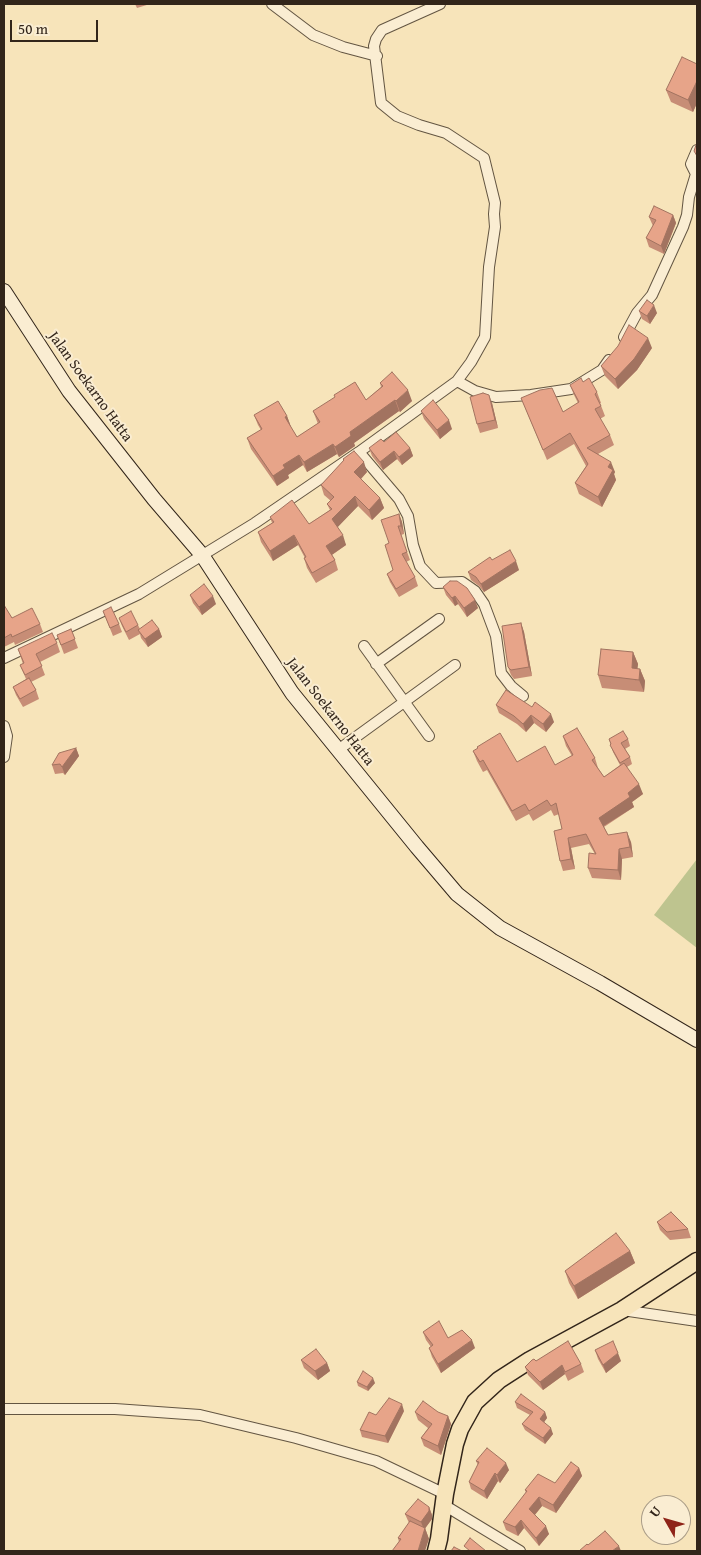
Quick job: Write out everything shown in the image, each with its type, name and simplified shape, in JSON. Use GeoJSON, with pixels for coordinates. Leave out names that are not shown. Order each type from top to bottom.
{"type":"FeatureCollection","features":[{"type":"Feature","properties":{"kind":"main road"},"geometry":{"type":"LineString","coordinates":[[436,1551],[460,1429],[475,1402],[487,1390],[530,1360],[622,1310],[697,1261]]}},
{"type":"Feature","properties":{"kind":"street"},"geometry":{"type":"LineString","coordinates":[[272,4],[313,35],[343,47],[377,56]]}},
{"type":"Feature","properties":{"kind":"street"},"geometry":{"type":"LineString","coordinates":[[4,658],[139,594],[255,523],[359,452],[457,381],[485,337],[489,267],[495,227],[495,204],[484,158],[446,133],[397,116],[381,103],[377,56],[374,46],[382,30],[440,4]]}},
{"type":"Feature","properties":{"kind":"street"},"geometry":{"type":"LineString","coordinates":[[457,381],[475,391],[496,397],[531,396],[571,389],[602,370],[618,348],[637,313],[652,295],[681,232],[687,215],[688,197],[695,182],[696,174],[691,164],[697,150]]}},
{"type":"Feature","properties":{"kind":"street","name":"Jalan Soekarno Hatta"},"geometry":{"type":"LineString","coordinates":[[4,291],[69,391],[154,499],[202,555],[292,693],[457,894],[500,928],[600,983],[697,1040]]}},
{"type":"Feature","properties":{"kind":"street"},"geometry":{"type":"LineString","coordinates":[[359,452],[399,499],[408,516],[413,545],[420,566],[436,583],[462,582],[475,591],[484,604],[496,636],[501,673],[522,696]]}},
{"type":"Feature","properties":{"kind":"street"},"geometry":{"type":"LineString","coordinates":[[376,664],[439,619]]}},
{"type":"Feature","properties":{"kind":"street"},"geometry":{"type":"LineString","coordinates":[[364,646],[428,736]]}},
{"type":"Feature","properties":{"kind":"street"},"geometry":{"type":"LineString","coordinates":[[338,750],[455,665]]}},
{"type":"Feature","properties":{"kind":"street"},"geometry":{"type":"LineString","coordinates":[[4,726],[7,736],[4,758]]}},
{"type":"Feature","properties":{"kind":"street"},"geometry":{"type":"LineString","coordinates":[[622,1310],[697,1321]]}},
{"type":"Feature","properties":{"kind":"street"},"geometry":{"type":"LineString","coordinates":[[4,1410],[115,1410],[200,1415],[296,1438],[376,1461],[445,1499],[520,1551]]}},
{"type":"Feature","properties":{"kind":"green space"},"geometry":{"type":"Polygon","coordinates":[[[697,859],[697,948],[654,915],[697,859]]]}},
{"type":"Feature","properties":{"kind":"building"},"geometry":{"type":"Polygon","coordinates":[[[682,57],[697,64],[697,81],[688,100],[666,90],[682,57]]]}},
{"type":"Feature","properties":{"kind":"building"},"geometry":{"type":"Polygon","coordinates":[[[697,142],[697,156],[694,151],[697,142]]]}},
{"type":"Feature","properties":{"kind":"building"},"geometry":{"type":"Polygon","coordinates":[[[654,206],[673,215],[661,246],[646,238],[656,220],[649,217],[654,206]]]}},
{"type":"Feature","properties":{"kind":"building"},"geometry":{"type":"Polygon","coordinates":[[[647,300],[654,305],[647,316],[639,311],[647,300]]]}},
{"type":"Feature","properties":{"kind":"building"},"geometry":{"type":"Polygon","coordinates":[[[629,325],[648,338],[634,359],[615,379],[601,366],[618,346],[629,325]]]}},
{"type":"Feature","properties":{"kind":"building"},"geometry":{"type":"Polygon","coordinates":[[[392,372],[408,390],[396,401],[350,432],[351,436],[335,447],[333,444],[304,462],[299,455],[283,465],[285,468],[273,476],[247,438],[262,429],[254,415],[278,401],[297,437],[320,422],[313,411],[335,397],[334,395],[355,382],[366,400],[383,386],[380,383],[392,372]]]}},
{"type":"Feature","properties":{"kind":"building"},"geometry":{"type":"Polygon","coordinates":[[[581,378],[583,382],[589,378],[597,392],[595,394],[601,406],[595,409],[610,435],[587,448],[611,462],[608,467],[613,470],[598,497],[575,483],[588,464],[570,433],[543,450],[521,398],[540,390],[552,388],[563,412],[579,402],[570,385],[581,378]]]}},
{"type":"Feature","properties":{"kind":"building"},"geometry":{"type":"Polygon","coordinates":[[[483,393],[489,395],[495,420],[477,424],[470,397],[483,393]]]}},
{"type":"Feature","properties":{"kind":"building"},"geometry":{"type":"Polygon","coordinates":[[[433,400],[449,420],[437,430],[421,411],[433,400]]]}},
{"type":"Feature","properties":{"kind":"building"},"geometry":{"type":"Polygon","coordinates":[[[396,432],[410,448],[399,457],[394,451],[380,462],[369,448],[381,439],[384,442],[396,432]]]}},
{"type":"Feature","properties":{"kind":"building"},"geometry":{"type":"Polygon","coordinates":[[[354,451],[364,462],[354,472],[380,498],[369,510],[355,496],[332,519],[343,535],[326,546],[335,560],[312,573],[294,535],[270,551],[258,532],[274,522],[270,517],[292,500],[309,524],[332,509],[327,504],[334,497],[321,485],[343,459],[354,451]]]}},
{"type":"Feature","properties":{"kind":"building"},"geometry":{"type":"Polygon","coordinates":[[[399,514],[401,526],[398,526],[407,552],[402,554],[415,577],[396,589],[387,574],[393,570],[385,545],[389,543],[381,520],[399,514]]]}},
{"type":"Feature","properties":{"kind":"building"},"geometry":{"type":"Polygon","coordinates":[[[510,550],[516,561],[481,584],[476,577],[468,572],[490,557],[492,560],[510,550]]]}},
{"type":"Feature","properties":{"kind":"building"},"geometry":{"type":"Polygon","coordinates":[[[450,581],[457,581],[467,588],[475,600],[464,608],[455,596],[452,598],[443,587],[450,581]]]}},
{"type":"Feature","properties":{"kind":"building"},"geometry":{"type":"Polygon","coordinates":[[[204,584],[213,596],[199,607],[190,595],[204,584]]]}},
{"type":"Feature","properties":{"kind":"building"},"geometry":{"type":"Polygon","coordinates":[[[4,605],[12,618],[32,608],[40,624],[12,637],[11,634],[4,638],[4,605]]]}},
{"type":"Feature","properties":{"kind":"building"},"geometry":{"type":"Polygon","coordinates":[[[111,607],[119,624],[110,628],[103,611],[111,607]]]}},
{"type":"Feature","properties":{"kind":"building"},"geometry":{"type":"Polygon","coordinates":[[[131,611],[138,625],[126,632],[119,618],[131,611]]]}},
{"type":"Feature","properties":{"kind":"building"},"geometry":{"type":"Polygon","coordinates":[[[152,620],[159,629],[145,639],[138,630],[152,620]]]}},
{"type":"Feature","properties":{"kind":"building"},"geometry":{"type":"Polygon","coordinates":[[[521,623],[529,667],[511,670],[508,667],[502,626],[521,623]]]}},
{"type":"Feature","properties":{"kind":"building"},"geometry":{"type":"Polygon","coordinates":[[[71,629],[75,639],[61,645],[57,635],[71,629]]]}},
{"type":"Feature","properties":{"kind":"building"},"geometry":{"type":"Polygon","coordinates":[[[52,633],[57,643],[36,654],[42,666],[25,675],[20,665],[24,663],[18,649],[52,633]]]}},
{"type":"Feature","properties":{"kind":"building"},"geometry":{"type":"Polygon","coordinates":[[[601,649],[633,652],[632,668],[640,669],[639,680],[598,675],[601,649]]]}},
{"type":"Feature","properties":{"kind":"building"},"geometry":{"type":"Polygon","coordinates":[[[29,678],[36,690],[20,699],[13,687],[29,678]]]}},
{"type":"Feature","properties":{"kind":"building"},"geometry":{"type":"Polygon","coordinates":[[[506,690],[532,707],[535,702],[551,714],[543,724],[531,715],[523,724],[496,705],[506,690]]]}},
{"type":"Feature","properties":{"kind":"building"},"geometry":{"type":"Polygon","coordinates":[[[577,728],[595,758],[592,760],[604,777],[624,763],[639,784],[628,793],[630,797],[599,818],[608,835],[627,832],[630,847],[619,849],[618,870],[588,868],[589,853],[596,854],[586,834],[568,838],[571,859],[560,861],[554,831],[562,829],[556,803],[551,806],[547,800],[529,811],[525,804],[512,811],[483,760],[480,762],[473,751],[500,733],[517,762],[545,746],[555,765],[573,755],[563,736],[577,728]]]}},
{"type":"Feature","properties":{"kind":"building"},"geometry":{"type":"Polygon","coordinates":[[[623,731],[628,739],[621,743],[630,757],[620,763],[610,745],[609,739],[623,731]]]}},
{"type":"Feature","properties":{"kind":"building"},"geometry":{"type":"Polygon","coordinates":[[[76,748],[62,767],[60,764],[52,765],[59,753],[76,748]]]}},
{"type":"Feature","properties":{"kind":"building"},"geometry":{"type":"Polygon","coordinates":[[[671,1212],[688,1229],[667,1232],[657,1222],[671,1212]]]}},
{"type":"Feature","properties":{"kind":"building"},"geometry":{"type":"Polygon","coordinates":[[[616,1233],[630,1251],[574,1286],[565,1271],[616,1233]]]}},
{"type":"Feature","properties":{"kind":"building"},"geometry":{"type":"Polygon","coordinates":[[[439,1321],[448,1338],[462,1330],[472,1340],[438,1364],[429,1348],[433,1345],[423,1332],[439,1321]]]}},
{"type":"Feature","properties":{"kind":"building"},"geometry":{"type":"Polygon","coordinates":[[[568,1341],[581,1364],[565,1372],[562,1365],[540,1382],[525,1367],[532,1360],[536,1361],[568,1341]]]}},
{"type":"Feature","properties":{"kind":"building"},"geometry":{"type":"Polygon","coordinates":[[[613,1341],[618,1353],[603,1365],[595,1350],[613,1341]]]}},
{"type":"Feature","properties":{"kind":"building"},"geometry":{"type":"Polygon","coordinates":[[[316,1349],[327,1363],[315,1371],[301,1360],[316,1349]]]}},
{"type":"Feature","properties":{"kind":"building"},"geometry":{"type":"Polygon","coordinates":[[[363,1371],[373,1378],[367,1387],[357,1382],[363,1371]]]}},
{"type":"Feature","properties":{"kind":"building"},"geometry":{"type":"Polygon","coordinates":[[[521,1394],[545,1412],[540,1419],[551,1428],[543,1438],[522,1424],[533,1412],[515,1402],[521,1394]]]}},
{"type":"Feature","properties":{"kind":"building"},"geometry":{"type":"Polygon","coordinates":[[[389,1398],[402,1404],[385,1436],[360,1430],[369,1412],[376,1415],[389,1398]]]}},
{"type":"Feature","properties":{"kind":"building"},"geometry":{"type":"Polygon","coordinates":[[[423,1401],[438,1412],[448,1416],[438,1446],[421,1438],[432,1424],[415,1412],[423,1401]]]}},
{"type":"Feature","properties":{"kind":"building"},"geometry":{"type":"Polygon","coordinates":[[[487,1448],[506,1463],[497,1475],[495,1473],[484,1491],[469,1482],[479,1462],[476,1461],[487,1448]]]}},
{"type":"Feature","properties":{"kind":"building"},"geometry":{"type":"Polygon","coordinates":[[[571,1462],[579,1468],[553,1505],[539,1497],[529,1509],[546,1526],[536,1538],[521,1520],[515,1527],[503,1522],[538,1474],[555,1483],[571,1462]]]}},
{"type":"Feature","properties":{"kind":"building"},"geometry":{"type":"Polygon","coordinates":[[[418,1499],[429,1507],[429,1511],[421,1522],[405,1514],[418,1499]]]}},
{"type":"Feature","properties":{"kind":"building"},"geometry":{"type":"Polygon","coordinates":[[[410,1521],[425,1528],[418,1551],[392,1551],[401,1539],[398,1538],[410,1521]]]}},
{"type":"Feature","properties":{"kind":"building"},"geometry":{"type":"Polygon","coordinates":[[[605,1531],[619,1546],[612,1551],[579,1551],[588,1545],[605,1531]]]}},
{"type":"Feature","properties":{"kind":"building"},"geometry":{"type":"Polygon","coordinates":[[[470,1538],[486,1551],[470,1551],[464,1546],[470,1538]]]}},
{"type":"Feature","properties":{"kind":"building"},"geometry":{"type":"Polygon","coordinates":[[[454,1547],[462,1551],[451,1551],[454,1547]]]}}]}
